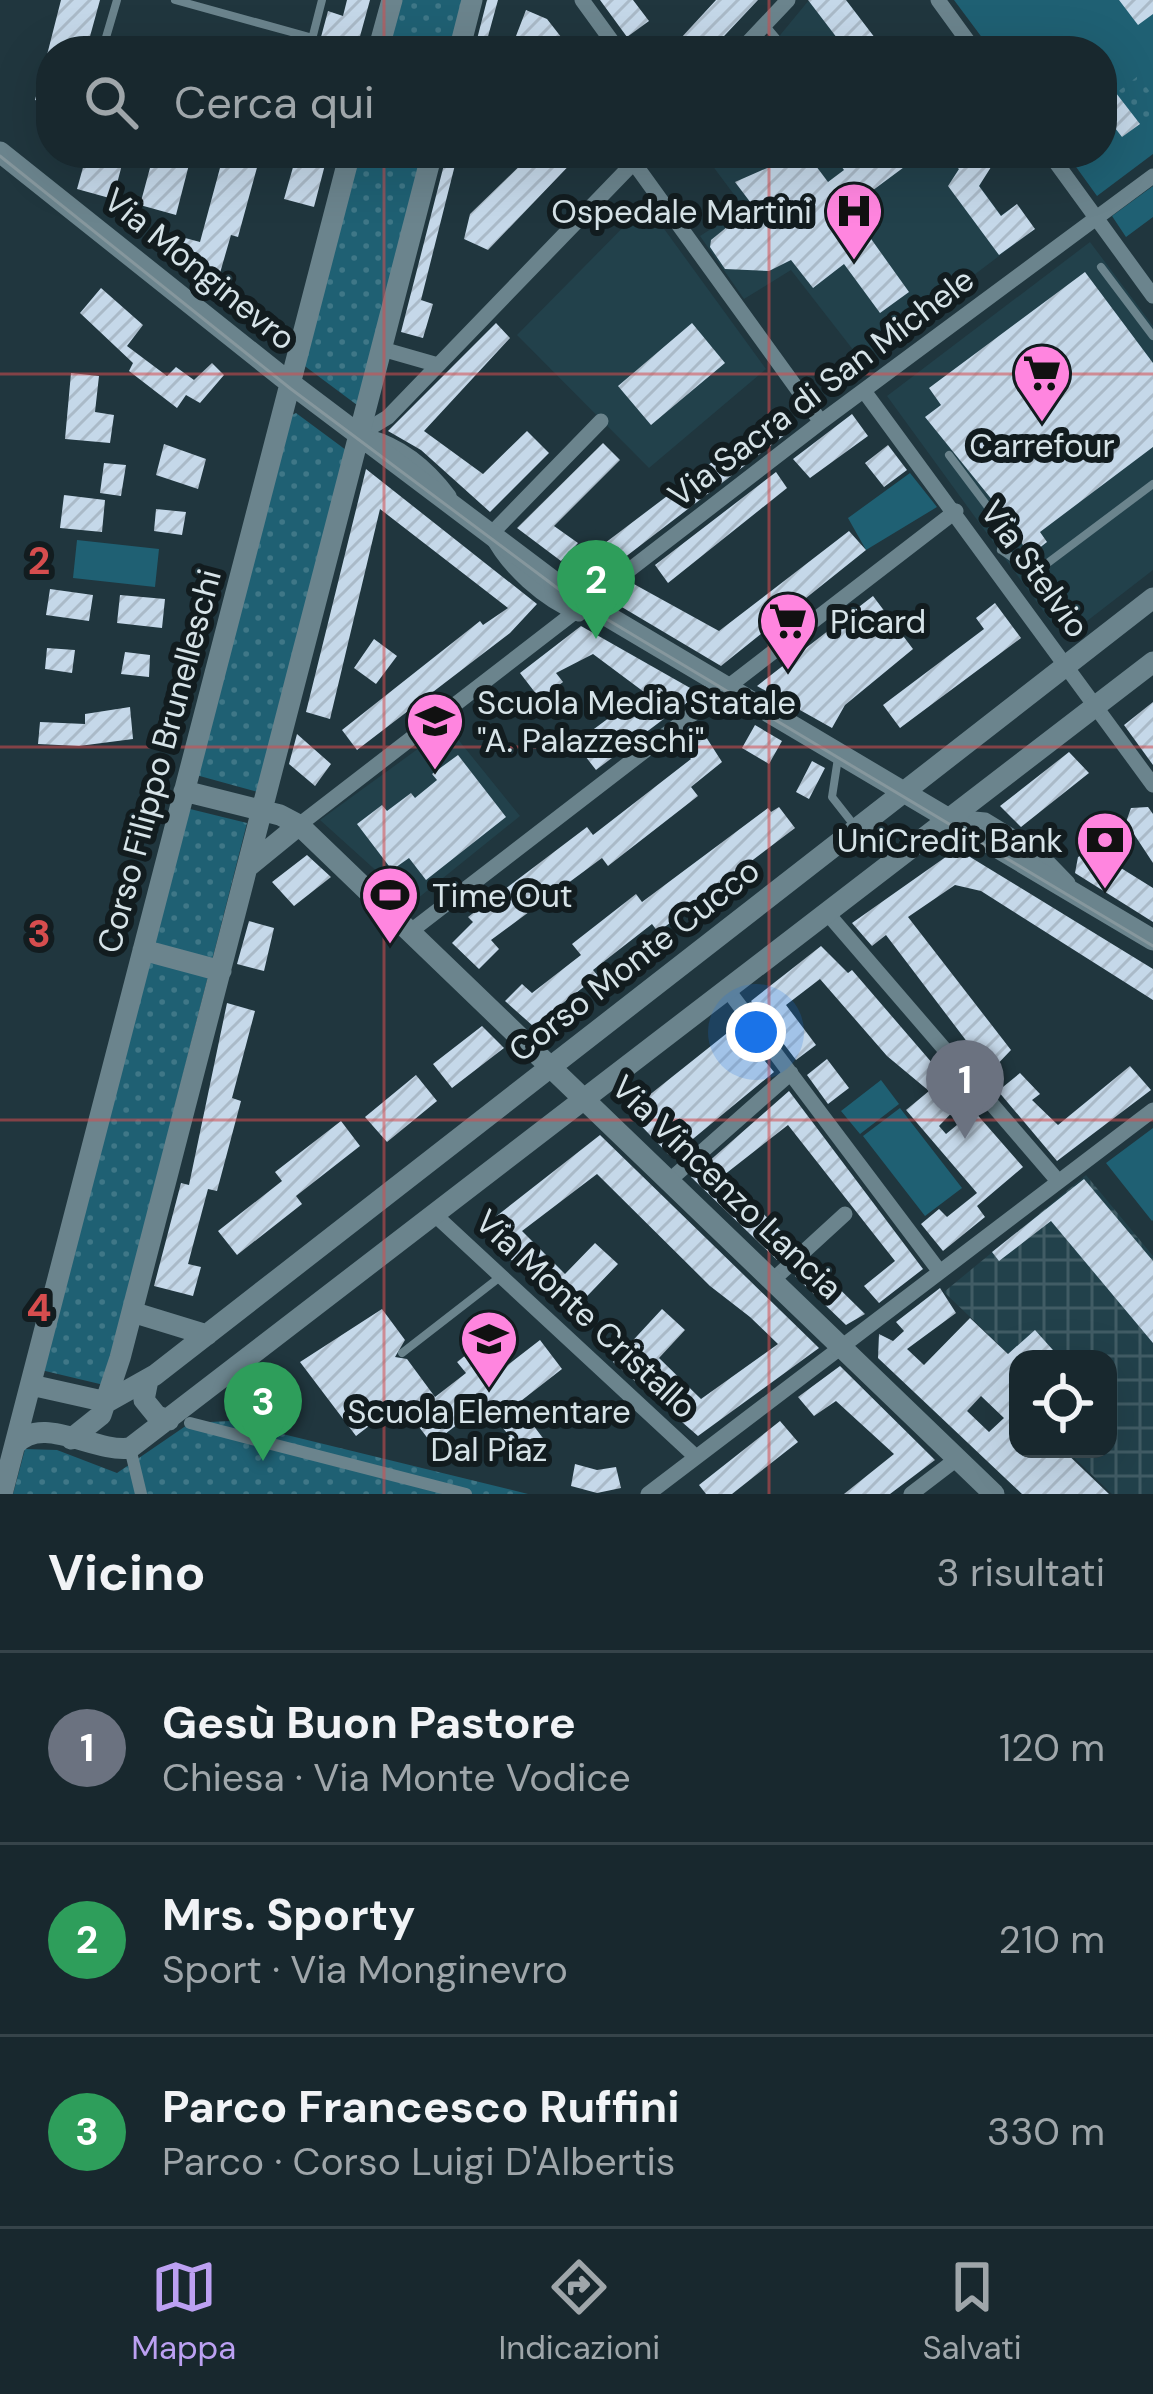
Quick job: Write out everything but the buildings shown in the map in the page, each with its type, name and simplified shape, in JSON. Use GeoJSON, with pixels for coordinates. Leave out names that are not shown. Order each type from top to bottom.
{"type":"FeatureCollection","features":[{"type":"Feature","properties":{"kind":"street"},"geometry":{"type":"LineString","coordinates":[[382,36],[392,0]]}},
{"type":"Feature","properties":{"kind":"street"},"geometry":{"type":"LineString","coordinates":[[463,36],[472,0]]}},
{"type":"Feature","properties":{"kind":"street"},"geometry":{"type":"LineString","coordinates":[[582,0],[608,36]]}},
{"type":"Feature","properties":{"kind":"street"},"geometry":{"type":"LineString","coordinates":[[754,36],[788,0]]}},
{"type":"Feature","properties":{"kind":"street"},"geometry":{"type":"LineString","coordinates":[[938,0],[964,36]]}},
{"type":"Feature","properties":{"kind":"street","name":"Via Monginevro"},"geometry":{"type":"LineString","coordinates":[[0,152],[292,384],[491,534],[579,608],[611,620],[839,750],[1153,941]]}},
{"type":"Feature","properties":{"kind":"street","name":"Corso Filippo Brunelleschi"},"geometry":{"type":"LineString","coordinates":[[2,1494],[346,168]]}},
{"type":"Feature","properties":{"kind":"street"},"geometry":{"type":"LineString","coordinates":[[66,1438],[94,1422],[107,1402],[429,168]]}},
{"type":"Feature","properties":{"kind":"street"},"geometry":{"type":"LineString","coordinates":[[361,434],[388,417],[629,168]]}},
{"type":"Feature","properties":{"kind":"street"},"geometry":{"type":"LineString","coordinates":[[646,168],[821,422]]}},
{"type":"Feature","properties":{"kind":"street"},"geometry":{"type":"LineString","coordinates":[[1060,168],[1153,296]]}},
{"type":"Feature","properties":{"kind":"street","name":"Via Sacra di San Michele"},"geometry":{"type":"LineString","coordinates":[[299,825],[821,422],[1153,176]]}},
{"type":"Feature","properties":{"kind":"street"},"geometry":{"type":"LineString","coordinates":[[382,350],[438,365]]}},
{"type":"Feature","properties":{"kind":"street","name":"Via Stelvio"},"geometry":{"type":"LineString","coordinates":[[864,391],[956,511],[996,554],[1066,664],[1153,785]]}},
{"type":"Feature","properties":{"kind":"street"},"geometry":{"type":"LineString","coordinates":[[491,534],[601,421]]}},
{"type":"Feature","properties":{"kind":"street"},"geometry":{"type":"LineString","coordinates":[[411,931],[956,511]]}},
{"type":"Feature","properties":{"kind":"street","name":"Corso Monte Cucco"},"geometry":{"type":"LineString","coordinates":[[152,1377],[1153,598]]}},
{"type":"Feature","properties":{"kind":"street"},"geometry":{"type":"LineString","coordinates":[[15,1445],[37,1430],[101,1448],[130,1448],[180,1422],[435,1214],[1153,662]]}},
{"type":"Feature","properties":{"kind":"street","name":"Via Vincenzo Lancia"},"geometry":{"type":"LineString","coordinates":[[184,791],[299,825],[994,1494]]}},
{"type":"Feature","properties":{"kind":"street","name":"Via Monginevro"},"geometry":{"type":"LineString","coordinates":[[952,818],[992,824],[1038,852],[1078,894]]}},
{"type":"Feature","properties":{"kind":"street"},"geometry":{"type":"LineString","coordinates":[[250,865],[299,825]]}},
{"type":"Feature","properties":{"kind":"street","name":"Via Monginevro"},"geometry":{"type":"LineString","coordinates":[[1050,877],[1079,905],[1129,936],[1153,941]]}},
{"type":"Feature","properties":{"kind":"street"},"geometry":{"type":"LineString","coordinates":[[828,914],[1058,1181]]}},
{"type":"Feature","properties":{"kind":"street"},"geometry":{"type":"LineString","coordinates":[[143,950],[221,971]]}},
{"type":"Feature","properties":{"kind":"street"},"geometry":{"type":"LineString","coordinates":[[727,989],[940,1272]]}},
{"type":"Feature","properties":{"kind":"street"},"geometry":{"type":"LineString","coordinates":[[671,1179],[791,1073]]}},
{"type":"Feature","properties":{"kind":"street"},"geometry":{"type":"LineString","coordinates":[[648,1494],[1153,1110]]}},
{"type":"Feature","properties":{"kind":"street","name":"Via Monte Cristallo"},"geometry":{"type":"LineString","coordinates":[[435,1214],[696,1457]]}},
{"type":"Feature","properties":{"kind":"street"},"geometry":{"type":"LineString","coordinates":[[774,1279],[845,1214]]}},
{"type":"Feature","properties":{"kind":"street"},"geometry":{"type":"LineString","coordinates":[[132,1312],[207,1335]]}},
{"type":"Feature","properties":{"kind":"street"},"geometry":{"type":"LineString","coordinates":[[31,1385],[107,1402],[152,1377]]}},
{"type":"Feature","properties":{"kind":"street"},"geometry":{"type":"LineString","coordinates":[[152,1377],[144,1400],[180,1422],[466,1494]]}},
{"type":"Feature","properties":{"kind":"street"},"geometry":{"type":"LineString","coordinates":[[31,1385],[66,1438]]}},
{"type":"Feature","properties":{"kind":"street"},"geometry":{"type":"LineString","coordinates":[[130,1448],[141,1494]]}},
{"type":"Feature","properties":{"kind":"street"},"geometry":{"type":"LineString","coordinates":[[911,1494],[958,1458]]}},
{"type":"Feature","properties":{"kind":"lane"},"geometry":{"type":"LineString","coordinates":[[106,36],[116,0]]}},
{"type":"Feature","properties":{"kind":"lane"},"geometry":{"type":"LineString","coordinates":[[175,0],[306,36]]}},
{"type":"Feature","properties":{"kind":"lane"},"geometry":{"type":"LineString","coordinates":[[313,36],[322,0]]}},
{"type":"Feature","properties":{"kind":"lane"},"geometry":{"type":"LineString","coordinates":[[765,25],[775,36]]}},
{"type":"Feature","properties":{"kind":"lane"},"geometry":{"type":"LineString","coordinates":[[1101,267],[1153,336]]}},
{"type":"Feature","properties":{"kind":"lane"},"geometry":{"type":"LineString","coordinates":[[949,455],[1003,527],[996,554],[1030,570],[1041,568],[1153,484]]}},
{"type":"Feature","properties":{"kind":"lane"},"geometry":{"type":"LineString","coordinates":[[839,750],[832,797],[857,829]]}},
{"type":"Feature","properties":{"kind":"lane"},"geometry":{"type":"LineString","coordinates":[[402,1353],[501,1276]]}},
{"type":"Feature","properties":{"kind":"shaded area"},"geometry":{"type":"Polygon","coordinates":[[[399,0],[463,0],[454,36],[389,36],[399,0]]]}},
{"type":"Feature","properties":{"kind":"shaded area"},"geometry":{"type":"Polygon","coordinates":[[[809,0],[846,0],[874,36],[779,36],[809,0]]]}},
{"type":"Feature","properties":{"kind":"shaded area"},"geometry":{"type":"Polygon","coordinates":[[[954,0],[1153,0],[1153,154],[1097,196],[1077,168],[1117,168],[1117,36],[981,36],[954,0]]]}},
{"type":"Feature","properties":{"kind":"shaded area"},"geometry":{"type":"Polygon","coordinates":[[[1138,76],[1153,96],[1153,114],[1140,124],[1117,92],[1138,76]]]}},
{"type":"Feature","properties":{"kind":"shaded area"},"geometry":{"type":"Polygon","coordinates":[[[354,168],[419,168],[357,405],[302,364],[354,168]]]}},
{"type":"Feature","properties":{"kind":"shaded area","name":"Ospedale Martini"},"geometry":{"type":"Polygon","coordinates":[[[714,168],[989,168],[980,186],[1001,215],[1017,204],[1035,229],[861,360],[791,270],[744,299],[700,236],[744,208],[714,168]]]}},
{"type":"Feature","properties":{"kind":"shaded area"},"geometry":{"type":"Polygon","coordinates":[[[1153,186],[1153,217],[1126,237],[1112,216],[1153,186]]]}},
{"type":"Feature","properties":{"kind":"shaded area"},"geometry":{"type":"Polygon","coordinates":[[[646,204],[766,369],[649,468],[517,335],[646,204]]]}},
{"type":"Feature","properties":{"kind":"shaded area"},"geometry":{"type":"Polygon","coordinates":[[[1090,242],[1153,326],[1153,570],[1078,628],[1055,627],[887,396],[1090,242]]]}},
{"type":"Feature","properties":{"kind":"shaded area"},"geometry":{"type":"Polygon","coordinates":[[[296,413],[346,450],[258,792],[196,775],[290,416],[296,413]]]}},
{"type":"Feature","properties":{"kind":"shaded area"},"geometry":{"type":"Polygon","coordinates":[[[910,473],[937,507],[866,550],[848,518],[910,473]]]}},
{"type":"Feature","properties":{"kind":"shaded area"},"geometry":{"type":"Polygon","coordinates":[[[77,540],[159,549],[155,587],[73,578],[77,540]]]}},
{"type":"Feature","properties":{"kind":"shaded area","name":"Scuola Media Statale \"A. Palazzeschi\""},"geometry":{"type":"Polygon","coordinates":[[[448,727],[520,816],[412,903],[320,820],[448,727]]]}},
{"type":"Feature","properties":{"kind":"shaded area"},"geometry":{"type":"Polygon","coordinates":[[[186,808],[247,823],[104,1385],[41,1370],[186,808]]]}},
{"type":"Feature","properties":{"kind":"shaded area"},"geometry":{"type":"Polygon","coordinates":[[[881,1080],[899,1104],[860,1134],[841,1111],[881,1080]]]}},
{"type":"Feature","properties":{"kind":"shaded area"},"geometry":{"type":"Polygon","coordinates":[[[900,1108],[962,1188],[925,1216],[863,1136],[900,1108]]]}},
{"type":"Feature","properties":{"kind":"shaded area"},"geometry":{"type":"Polygon","coordinates":[[[1153,1128],[1153,1220],[1152,1221],[1106,1163],[1153,1128]]]}},
{"type":"Feature","properties":{"kind":"shaded area"},"geometry":{"type":"Polygon","coordinates":[[[1086,1175],[1153,1256],[1153,1494],[1112,1494],[1074,1458],[1117,1458],[1117,1350],[1009,1350],[1009,1354],[944,1292],[1086,1175]]]}},
{"type":"Feature","properties":{"kind":"shaded area"},"geometry":{"type":"Polygon","coordinates":[[[230,1421],[528,1494],[13,1494],[25,1449],[57,1450],[117,1473],[190,1423],[230,1421]]]}},
{"type":"Feature","properties":{"kind":"tram line"},"geometry":{"type":"LineString","coordinates":[[0,156],[291,389],[568,596],[1153,946]]}},
{"type":"Feature","properties":{"kind":"place","name":"Ospedale Martini"},"geometry":{"type":"Point","coordinates":[854,262]}},
{"type":"Feature","properties":{"kind":"place","name":"Carrefour"},"geometry":{"type":"Point","coordinates":[1042,424]}},
{"type":"Feature","properties":{"kind":"place","name":"Mrs. Sporty"},"geometry":{"type":"Point","coordinates":[596,639]}},
{"type":"Feature","properties":{"kind":"place","name":"Picard"},"geometry":{"type":"Point","coordinates":[788,672]}},
{"type":"Feature","properties":{"kind":"place","name":"Scuola Media Statale \"A. Palazzeschi\""},"geometry":{"type":"Point","coordinates":[435,772]}},
{"type":"Feature","properties":{"kind":"place","name":"UniCredit Bank"},"geometry":{"type":"Point","coordinates":[1105,891]}},
{"type":"Feature","properties":{"kind":"place","name":"Time Out"},"geometry":{"type":"Point","coordinates":[390,946]}},
{"type":"Feature","properties":{"kind":"place","name":"Gesù Buon Pastore"},"geometry":{"type":"Point","coordinates":[965,1139]}},
{"type":"Feature","properties":{"kind":"place","name":"Scuola Elementare Dal Piaz"},"geometry":{"type":"Point","coordinates":[489,1390]}},
{"type":"Feature","properties":{"kind":"place","name":"Parco Francesco Ruffini"},"geometry":{"type":"Point","coordinates":[263,1461]}}]}
